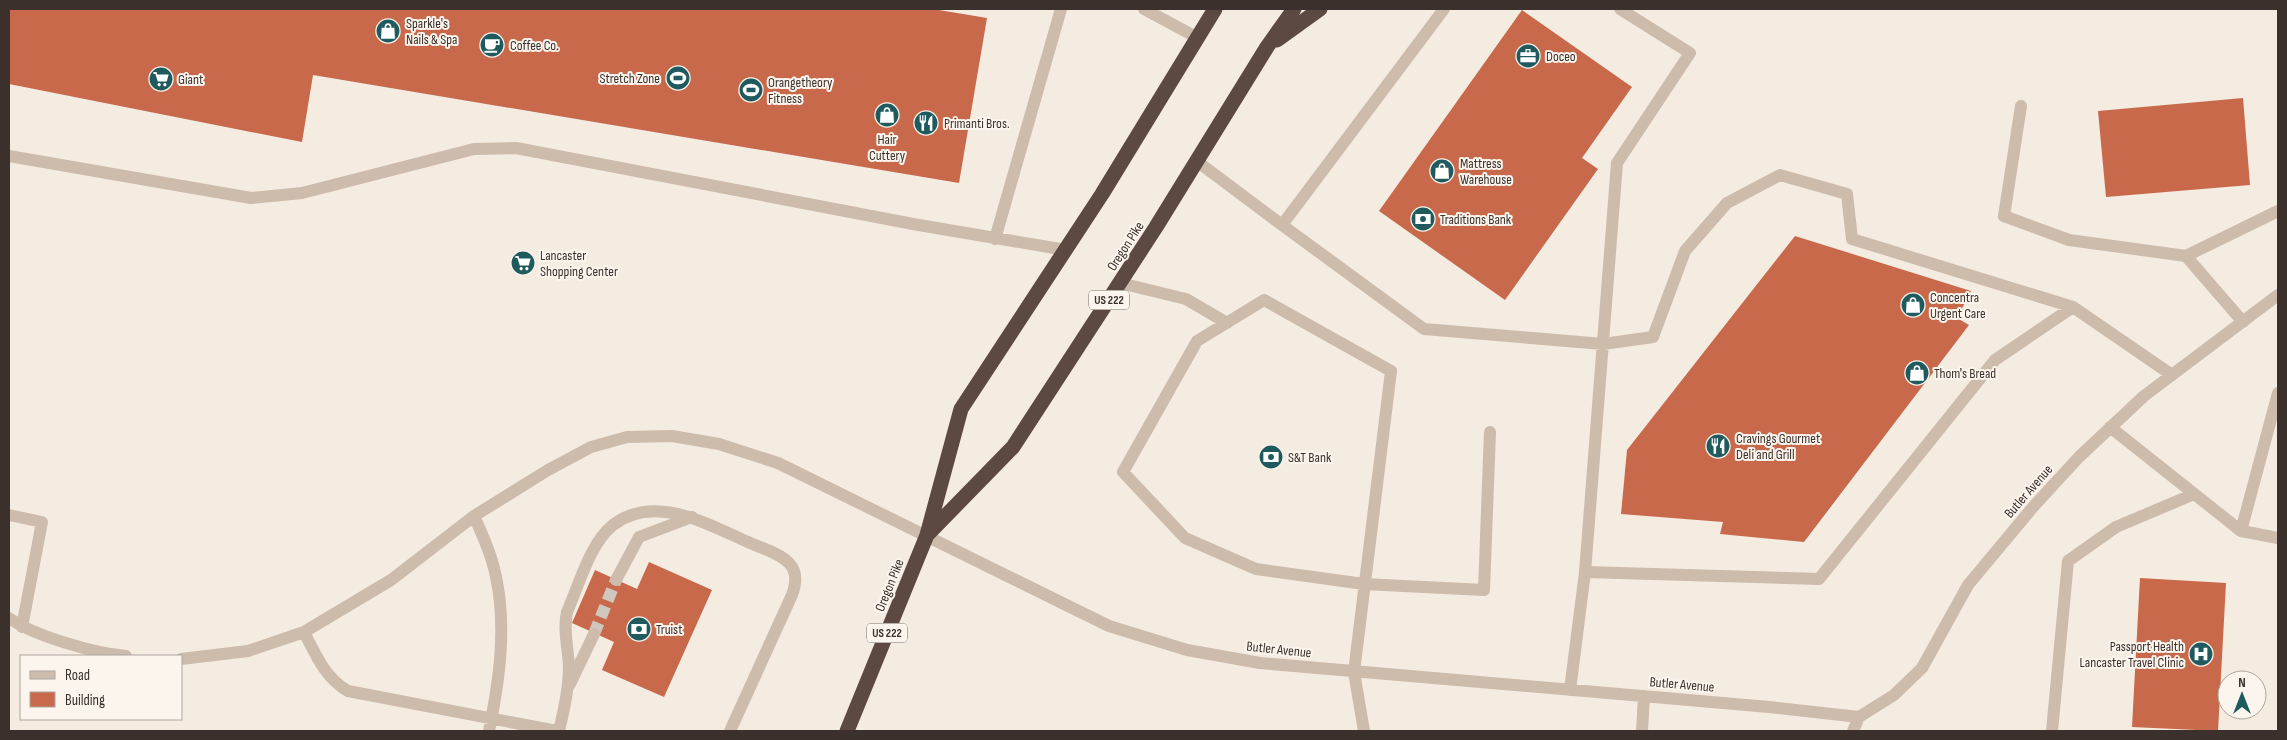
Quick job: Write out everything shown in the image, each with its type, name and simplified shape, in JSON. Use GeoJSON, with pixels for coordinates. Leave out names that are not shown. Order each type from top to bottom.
{"type":"FeatureCollection","features":[{"type":"Feature","properties":{"kind":"highway"},"geometry":{"type":"LineString","coordinates":[[1198,38],[1203,9]]}},
{"type":"Feature","properties":{"kind":"highway","name":"Oregon Pike"},"geometry":{"type":"LineString","coordinates":[[847,731],[927,535],[961,409],[1066,250],[1215,9]]}},
{"type":"Feature","properties":{"kind":"highway","name":"Oregon Pike"},"geometry":{"type":"LineString","coordinates":[[927,535],[1013,447],[1198,162],[1267,47],[1294,9]]}},
{"type":"Feature","properties":{"kind":"highway","name":"US 222"},"geometry":{"type":"LineString","coordinates":[[1267,47],[1320,9]]}},
{"type":"Feature","properties":{"kind":"street"},"geometry":{"type":"LineString","coordinates":[[995,239],[1061,9]]}},
{"type":"Feature","properties":{"kind":"street"},"geometry":{"type":"LineString","coordinates":[[1144,9],[1198,38]]}},
{"type":"Feature","properties":{"kind":"street"},"geometry":{"type":"LineString","coordinates":[[1282,225],[1444,9]]}},
{"type":"Feature","properties":{"kind":"street"},"geometry":{"type":"LineString","coordinates":[[1570,690],[1586,572],[1617,163],[1690,53],[1620,9]]}},
{"type":"Feature","properties":{"kind":"street"},"geometry":{"type":"LineString","coordinates":[[2021,106],[2004,216],[2069,240],[2186,256],[2278,211]]}},
{"type":"Feature","properties":{"kind":"street"},"geometry":{"type":"LineString","coordinates":[[9,156],[251,198],[302,193],[474,149],[516,148],[995,239],[1066,250]]}},
{"type":"Feature","properties":{"kind":"street"},"geometry":{"type":"LineString","coordinates":[[1198,162],[1424,328],[1603,344],[1653,337],[1685,251],[1727,203],[1780,175],[1847,194],[1852,238],[2073,307],[2172,375]]}},
{"type":"Feature","properties":{"kind":"street"},"geometry":{"type":"LineString","coordinates":[[2186,256],[2243,322]]}},
{"type":"Feature","properties":{"kind":"street"},"geometry":{"type":"LineString","coordinates":[[1120,283],[1186,299],[1228,323]]}},
{"type":"Feature","properties":{"kind":"street","name":"Butler Avenue"},"geometry":{"type":"LineString","coordinates":[[182,659],[248,651],[304,632],[391,580],[474,516],[548,470],[590,447],[627,437],[672,436],[719,444],[778,463],[927,535],[1067,607],[1109,626],[1187,650],[1260,663],[1644,696],[1858,717],[1894,695],[1922,668],[1968,585],[2032,507],[2079,457],[2110,427],[2172,375],[2278,295]]}},
{"type":"Feature","properties":{"kind":"street"},"geometry":{"type":"LineString","coordinates":[[1364,731],[1354,672],[1364,584],[1391,372],[1264,300],[1197,341],[1123,472],[1184,538],[1256,569],[1364,584],[1484,590],[1490,432]]}},
{"type":"Feature","properties":{"kind":"street"},"geometry":{"type":"LineString","coordinates":[[1586,572],[1819,579],[1995,360],[2073,307]]}},
{"type":"Feature","properties":{"kind":"street"},"geometry":{"type":"LineString","coordinates":[[2241,531],[2278,393]]}},
{"type":"Feature","properties":{"kind":"street"},"geometry":{"type":"LineString","coordinates":[[2110,427],[2241,531],[2278,538]]}},
{"type":"Feature","properties":{"kind":"street"},"geometry":{"type":"LineString","coordinates":[[2052,731],[2068,561],[2116,527],[2194,494]]}},
{"type":"Feature","properties":{"kind":"street"},"geometry":{"type":"LineString","coordinates":[[568,688],[568,650],[564,623],[599,538],[629,514],[642,511],[692,517],[782,557],[794,570],[795,586],[792,595],[730,731]]}},
{"type":"Feature","properties":{"kind":"street"},"geometry":{"type":"LineString","coordinates":[[9,515],[42,522],[22,627]]}},
{"type":"Feature","properties":{"kind":"street"},"geometry":{"type":"LineString","coordinates":[[474,516],[486,542],[496,578],[501,617],[501,652],[490,725]]}},
{"type":"Feature","properties":{"kind":"street"},"geometry":{"type":"LineString","coordinates":[[616,580],[639,537],[692,517]]}},
{"type":"Feature","properties":{"kind":"street"},"geometry":{"type":"LineString","coordinates":[[9,618],[22,627],[68,642],[122,655]]}},
{"type":"Feature","properties":{"kind":"street"},"geometry":{"type":"LineString","coordinates":[[9,628],[22,627]]}},
{"type":"Feature","properties":{"kind":"street"},"geometry":{"type":"LineString","coordinates":[[304,632],[326,673],[337,684],[348,691],[490,725],[558,731],[568,688],[594,634]]}},
{"type":"Feature","properties":{"kind":"street"},"geometry":{"type":"LineString","coordinates":[[1642,731],[1644,696]]}},
{"type":"Feature","properties":{"kind":"street"},"geometry":{"type":"LineString","coordinates":[[1853,731],[1858,717]]}},
{"type":"Feature","properties":{"kind":"building"},"geometry":{"type":"Polygon","coordinates":[[[9,9],[933,9],[987,18],[959,183],[313,75],[302,142],[9,84],[9,9]]]}},
{"type":"Feature","properties":{"kind":"building"},"geometry":{"type":"Polygon","coordinates":[[[1522,10],[1632,87],[1582,158],[1598,169],[1505,300],[1379,211],[1522,10]]]}},
{"type":"Feature","properties":{"kind":"building"},"geometry":{"type":"Polygon","coordinates":[[[2243,98],[2250,185],[2106,197],[2098,111],[2243,98]]]}},
{"type":"Feature","properties":{"kind":"building"},"geometry":{"type":"Polygon","coordinates":[[[1795,236],[1971,291],[1957,318],[1969,325],[1804,542],[1720,534],[1723,522],[1621,514],[1627,450],[1795,236]]]}},
{"type":"Feature","properties":{"kind":"building","name":"Truist"},"geometry":{"type":"Polygon","coordinates":[[[649,562],[712,590],[664,697],[602,670],[614,642],[572,623],[595,570],[637,589],[649,562]]]}},
{"type":"Feature","properties":{"kind":"building"},"geometry":{"type":"Polygon","coordinates":[[[2140,578],[2226,583],[2221,670],[2217,670],[2218,731],[2132,727],[2140,578]]]}},
{"type":"Feature","properties":{"kind":"tunnel"},"geometry":{"type":"LineString","coordinates":[[594,634],[616,580]]}},
{"type":"Feature","properties":{"kind":"place","name":"Sparkle's Nails & Spa"},"geometry":{"type":"Point","coordinates":[388,31]}},
{"type":"Feature","properties":{"kind":"place","name":"Coffee Co."},"geometry":{"type":"Point","coordinates":[492,45]}},
{"type":"Feature","properties":{"kind":"place","name":"Doceo"},"geometry":{"type":"Point","coordinates":[1528,56]}},
{"type":"Feature","properties":{"kind":"place","name":"Stretch Zone"},"geometry":{"type":"Point","coordinates":[678,78]}},
{"type":"Feature","properties":{"kind":"place","name":"Giant"},"geometry":{"type":"Point","coordinates":[161,79]}},
{"type":"Feature","properties":{"kind":"place","name":"Orangetheory Fitness"},"geometry":{"type":"Point","coordinates":[751,90]}},
{"type":"Feature","properties":{"kind":"place","name":"Hair Cuttery"},"geometry":{"type":"Point","coordinates":[887,115]}},
{"type":"Feature","properties":{"kind":"place","name":"Primanti Bros."},"geometry":{"type":"Point","coordinates":[926,123]}},
{"type":"Feature","properties":{"kind":"place","name":"Mattress Warehouse"},"geometry":{"type":"Point","coordinates":[1442,171]}},
{"type":"Feature","properties":{"kind":"place","name":"Traditions Bank"},"geometry":{"type":"Point","coordinates":[1423,219]}},
{"type":"Feature","properties":{"kind":"place","name":"Lancaster Shopping Center"},"geometry":{"type":"Point","coordinates":[523,263]}},
{"type":"Feature","properties":{"kind":"place","name":"Concentra Urgent Care"},"geometry":{"type":"Point","coordinates":[1913,305]}},
{"type":"Feature","properties":{"kind":"place","name":"Thom's Bread"},"geometry":{"type":"Point","coordinates":[1917,373]}},
{"type":"Feature","properties":{"kind":"place","name":"Cravings Gourmet Deli and Grill"},"geometry":{"type":"Point","coordinates":[1718,446]}},
{"type":"Feature","properties":{"kind":"place","name":"S&T Bank"},"geometry":{"type":"Point","coordinates":[1271,457]}},
{"type":"Feature","properties":{"kind":"place","name":"Truist"},"geometry":{"type":"Point","coordinates":[639,629]}},
{"type":"Feature","properties":{"kind":"place","name":"Passport Health Lancaster Travel Clinic"},"geometry":{"type":"Point","coordinates":[2201,654]}}]}
